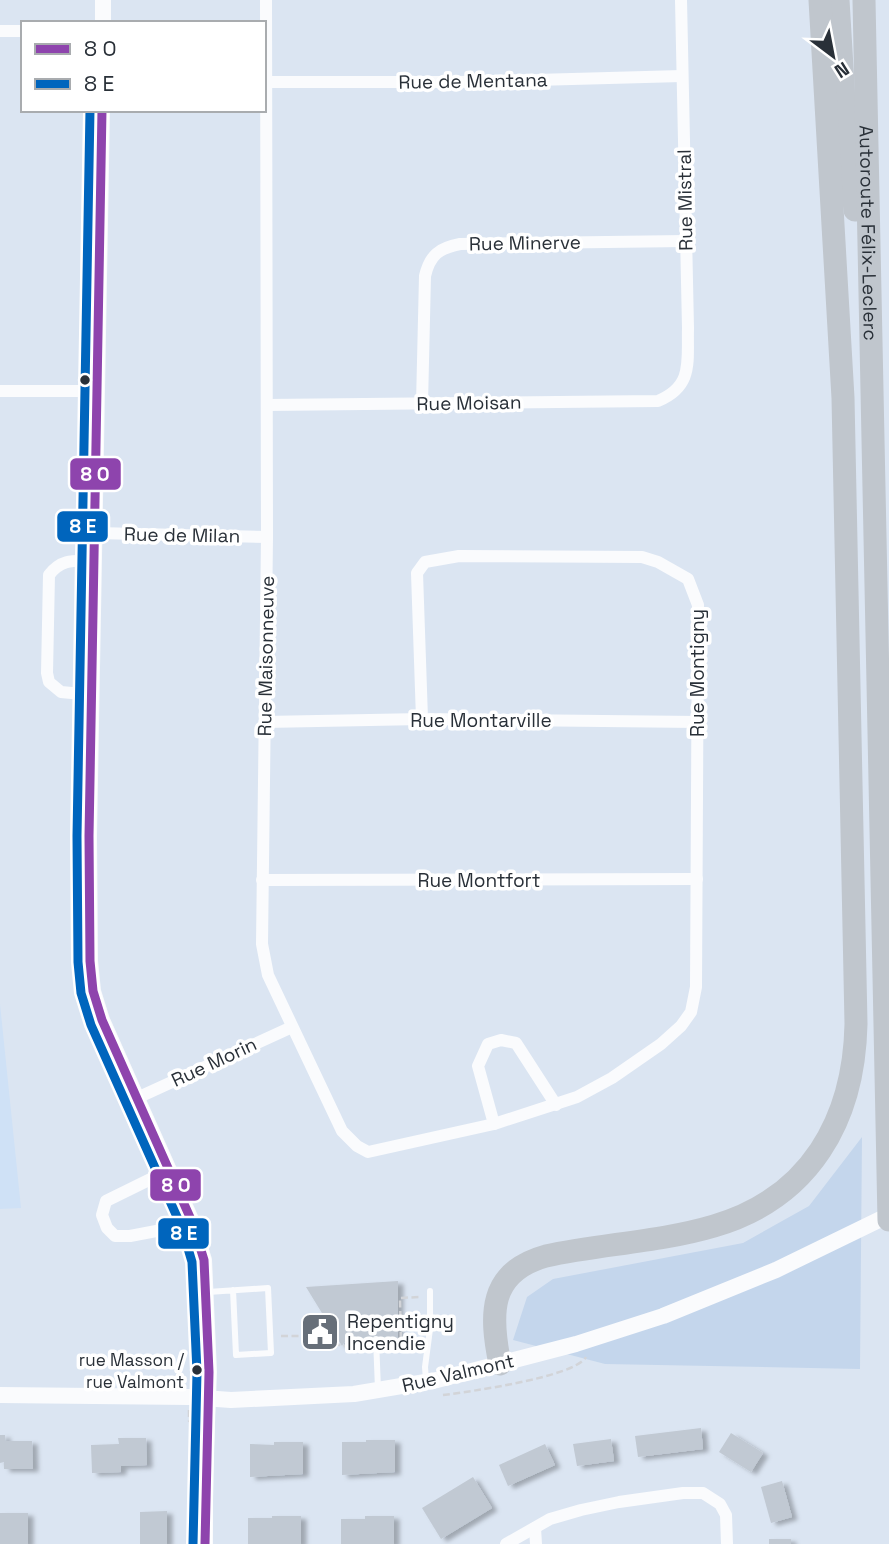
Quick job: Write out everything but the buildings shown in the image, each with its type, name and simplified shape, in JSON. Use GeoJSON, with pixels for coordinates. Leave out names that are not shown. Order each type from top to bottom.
{"type":"FeatureCollection","features":[{"type":"Feature","properties":{"kind":"highway"},"geometry":{"type":"LineString","coordinates":[[500,1364],[494,1337],[494,1311],[502,1287],[516,1269],[531,1260],[546,1256],[701,1229],[756,1209],[790,1184],[816,1156],[838,1119],[851,1082],[856,1024],[843,398],[820,0]]}},
{"type":"Feature","properties":{"kind":"highway"},"geometry":{"type":"LineString","coordinates":[[838,0],[845,118],[872,363]]}},
{"type":"Feature","properties":{"kind":"highway","name":"Autoroute Félix-Leclerc"},"geometry":{"type":"LineString","coordinates":[[864,0],[886,938],[889,1218]]}},
{"type":"Feature","properties":{"kind":"street"},"geometry":{"type":"LineString","coordinates":[[103,0],[103,21]]}},
{"type":"Feature","properties":{"kind":"street","name":"Rue Maisonneuve"},"geometry":{"type":"LineString","coordinates":[[266,0],[266,21]]}},
{"type":"Feature","properties":{"kind":"street","name":"Rue Mistral"},"geometry":{"type":"LineString","coordinates":[[671,395],[681,386],[687,370],[681,0]]}},
{"type":"Feature","properties":{"kind":"street"},"geometry":{"type":"LineString","coordinates":[[0,31],[21,31]]}},
{"type":"Feature","properties":{"kind":"street","name":"Rue de Mentana"},"geometry":{"type":"LineString","coordinates":[[266,82],[460,82],[681,76]]}},
{"type":"Feature","properties":{"kind":"street"},"geometry":{"type":"LineString","coordinates":[[102,112],[89,836],[90,961],[93,991],[102,1020],[167,1171],[193,1224],[204,1260],[207,1399],[205,1544]]}},
{"type":"Feature","properties":{"kind":"street","name":"Rue Maisonneuve"},"geometry":{"type":"LineString","coordinates":[[265,112],[267,537],[261,880],[264,959],[268,975],[342,1131],[356,1146],[368,1152],[494,1124],[577,1097],[612,1078],[661,1044],[681,1026],[691,1012],[696,987]]}},
{"type":"Feature","properties":{"kind":"street","name":"Rue Minerve"},"geometry":{"type":"LineString","coordinates":[[422,404],[425,276],[428,263],[434,254],[444,247],[460,244],[686,241]]}},
{"type":"Feature","properties":{"kind":"street"},"geometry":{"type":"LineString","coordinates":[[0,391],[99,391]]}},
{"type":"Feature","properties":{"kind":"street","name":"Rue Moisan"},"geometry":{"type":"LineString","coordinates":[[267,405],[658,401],[671,395]]}},
{"type":"Feature","properties":{"kind":"street","name":"Rue de Milan"},"geometry":{"type":"LineString","coordinates":[[96,533],[267,537]]}},
{"type":"Feature","properties":{"kind":"street","name":"Rue Montigny"},"geometry":{"type":"LineString","coordinates":[[422,719],[417,573],[425,562],[459,556],[642,557],[658,562],[688,579],[698,605],[696,987]]}},
{"type":"Feature","properties":{"kind":"street"},"geometry":{"type":"LineString","coordinates":[[93,695],[61,692],[49,682],[47,673],[49,575],[57,565],[63,563],[94,561]]}},
{"type":"Feature","properties":{"kind":"street","name":"Rue Montarville"},"geometry":{"type":"LineString","coordinates":[[265,722],[422,719],[698,722]]}},
{"type":"Feature","properties":{"kind":"street","name":"Rue Montfort"},"geometry":{"type":"LineString","coordinates":[[261,880],[697,879]]}},
{"type":"Feature","properties":{"kind":"street","name":"Rue Morin"},"geometry":{"type":"LineString","coordinates":[[137,1098],[292,1027]]}},
{"type":"Feature","properties":{"kind":"street"},"geometry":{"type":"LineString","coordinates":[[494,1124],[478,1066],[488,1044],[501,1040],[516,1043],[556,1105]]}},
{"type":"Feature","properties":{"kind":"street"},"geometry":{"type":"LineString","coordinates":[[167,1171],[106,1200],[102,1215],[107,1228],[115,1236],[130,1236],[193,1224]]}},
{"type":"Feature","properties":{"kind":"street","name":"Rue Valmont"},"geometry":{"type":"LineString","coordinates":[[0,1395],[282,1398],[378,1391],[427,1382],[576,1344],[663,1316],[751,1281],[889,1218]]}},
{"type":"Feature","properties":{"kind":"street"},"geometry":{"type":"LineString","coordinates":[[506,1544],[551,1519],[619,1502],[683,1493],[703,1493],[720,1504],[726,1515],[727,1544]]}},
{"type":"Feature","properties":{"kind":"street"},"geometry":{"type":"LineString","coordinates":[[536,1528],[536,1544]]}},
{"type":"Feature","properties":{"kind":"lane"},"geometry":{"type":"LineString","coordinates":[[206,1292],[233,1290],[268,1288],[271,1353],[236,1355],[233,1290]]}},
{"type":"Feature","properties":{"kind":"lane"},"geometry":{"type":"LineString","coordinates":[[427,1382],[425,1371],[430,1329],[430,1291]]}},
{"type":"Feature","properties":{"kind":"lane"},"geometry":{"type":"LineString","coordinates":[[376,1342],[378,1391]]}},
{"type":"Feature","properties":{"kind":"path"},"geometry":{"type":"LineString","coordinates":[[324,1339],[342,1346],[376,1342],[401,1344],[400,1298],[411,1297]]}},
{"type":"Feature","properties":{"kind":"path"},"geometry":{"type":"LineString","coordinates":[[287,1336],[314,1336]]}},
{"type":"Feature","properties":{"kind":"shaded area"},"geometry":{"type":"Polygon","coordinates":[[[0,1004],[21,1208],[0,1209],[0,1004]]]}},
{"type":"Feature","properties":{"kind":"shaded area"},"geometry":{"type":"Polygon","coordinates":[[[862,1137],[860,1369],[605,1364],[513,1340],[527,1297],[553,1279],[743,1243],[809,1206],[862,1137]]]}},
{"type":"Feature","properties":{"kind":"transit line"},"geometry":{"type":"LineString","coordinates":[[90,112],[77,836],[78,962],[81,993],[91,1025],[182,1228],[192,1262],[197,1372],[193,1544]]}},
{"type":"Feature","properties":{"kind":"transit line"},"geometry":{"type":"LineString","coordinates":[[102,112],[89,836],[90,961],[93,991],[102,1020],[193,1224],[204,1260],[209,1372],[205,1544]]}},
{"type":"Feature","properties":{"kind":"place","name":"Repentigny Incendie"},"geometry":{"type":"Point","coordinates":[320,1332]}},
{"type":"Feature","properties":{"kind":"place","name":"rue Masson / rue Valmont"},"geometry":{"type":"Point","coordinates":[197,1370]}}]}
